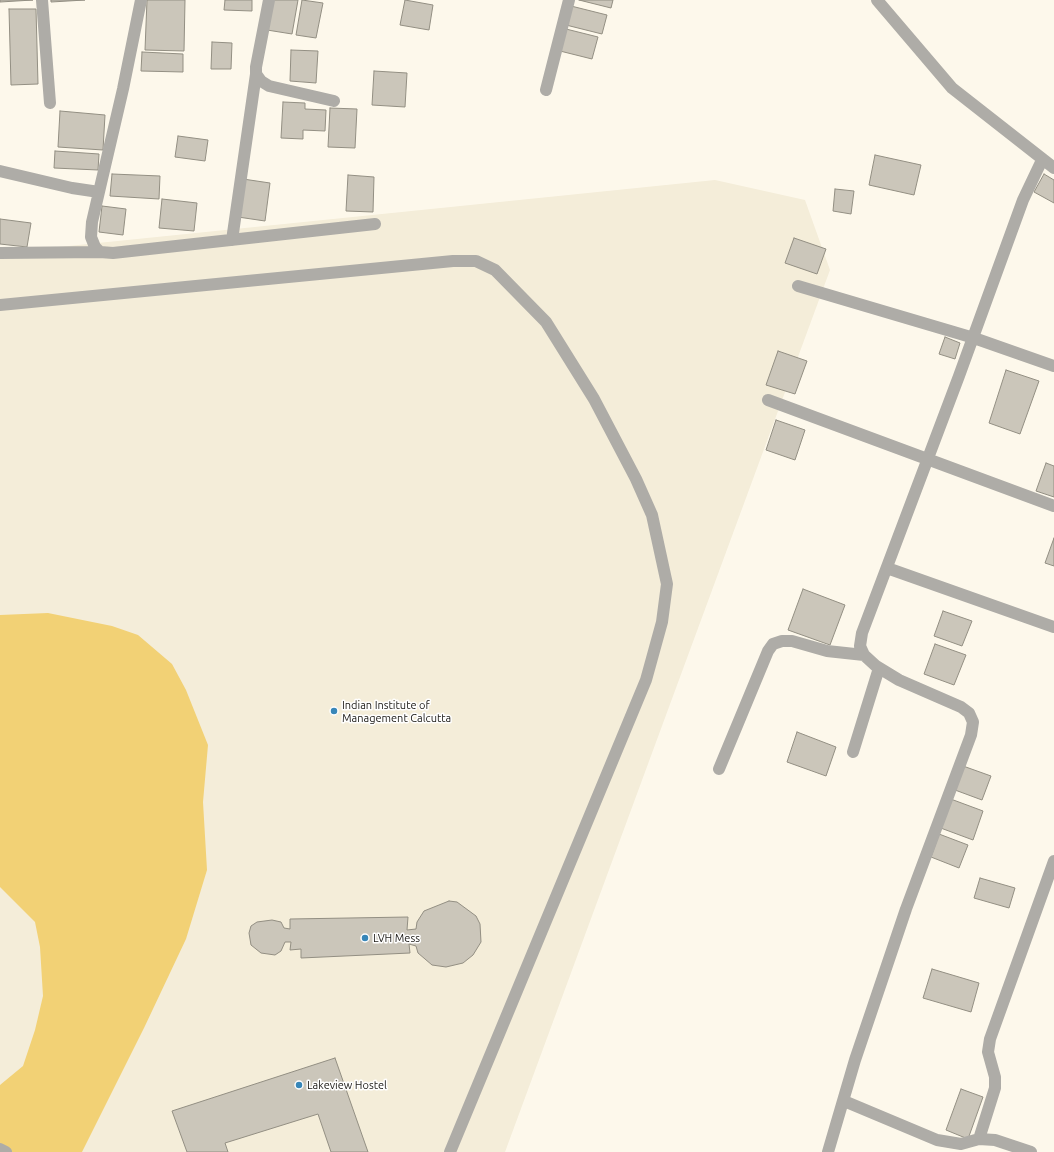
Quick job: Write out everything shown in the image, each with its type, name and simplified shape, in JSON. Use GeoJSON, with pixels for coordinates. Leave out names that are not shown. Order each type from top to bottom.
{"type":"FeatureCollection","features":[{"type":"Feature","properties":{"kind":"street"},"geometry":{"type":"LineString","coordinates":[[42,0],[50,103]]}},
{"type":"Feature","properties":{"kind":"street"},"geometry":{"type":"LineString","coordinates":[[100,252],[95,247],[91,237],[92,222],[123,89],[141,0]]}},
{"type":"Feature","properties":{"kind":"street"},"geometry":{"type":"LineString","coordinates":[[232,240],[256,67],[269,0]]}},
{"type":"Feature","properties":{"kind":"street"},"geometry":{"type":"LineString","coordinates":[[546,90],[569,0]]}},
{"type":"Feature","properties":{"kind":"street"},"geometry":{"type":"LineString","coordinates":[[877,0],[952,88],[1054,168]]}},
{"type":"Feature","properties":{"kind":"street"},"geometry":{"type":"LineString","coordinates":[[256,74],[261,81],[269,86],[334,101]]}},
{"type":"Feature","properties":{"kind":"street"},"geometry":{"type":"LineString","coordinates":[[828,1152],[906,909],[971,735],[973,722],[969,713],[961,707],[899,680],[879,668],[864,655],[860,646],[862,633],[974,338],[1023,200],[1042,160]]}},
{"type":"Feature","properties":{"kind":"street"},"geometry":{"type":"LineString","coordinates":[[0,171],[72,188],[99,192]]}},
{"type":"Feature","properties":{"kind":"street"},"geometry":{"type":"LineString","coordinates":[[0,253],[113,253],[375,224]]}},
{"type":"Feature","properties":{"kind":"street"},"geometry":{"type":"LineString","coordinates":[[0,305],[445,262],[476,261],[495,270],[546,322],[594,399],[636,480],[652,515],[666,584],[662,622],[646,680],[450,1152]]}},
{"type":"Feature","properties":{"kind":"street"},"geometry":{"type":"LineString","coordinates":[[798,286],[974,338],[1054,366]]}},
{"type":"Feature","properties":{"kind":"street"},"geometry":{"type":"LineString","coordinates":[[768,400],[1054,506]]}},
{"type":"Feature","properties":{"kind":"street"},"geometry":{"type":"LineString","coordinates":[[887,568],[1054,627]]}},
{"type":"Feature","properties":{"kind":"street"},"geometry":{"type":"LineString","coordinates":[[719,769],[768,651],[773,644],[782,641],[792,641],[832,652],[864,655]]}},
{"type":"Feature","properties":{"kind":"street"},"geometry":{"type":"LineString","coordinates":[[852,752],[879,668]]}},
{"type":"Feature","properties":{"kind":"street"},"geometry":{"type":"LineString","coordinates":[[979,1139],[995,1088],[995,1077],[988,1052],[990,1040],[1054,861]]}},
{"type":"Feature","properties":{"kind":"street"},"geometry":{"type":"LineString","coordinates":[[844,1100],[937,1140],[961,1144],[979,1139],[995,1140],[1031,1152]]}},
{"type":"Feature","properties":{"kind":"street"},"geometry":{"type":"LineString","coordinates":[[0,1149],[6,1152]]}},
{"type":"Feature","properties":{"kind":"shaded area","name":"Indian Institute of Management Calcutta"},"geometry":{"type":"Polygon","coordinates":[[[715,180],[805,200],[830,270],[505,1152],[0,1152],[0,253],[715,180]]]}},
{"type":"Feature","properties":{"kind":"shaded area"},"geometry":{"type":"Polygon","coordinates":[[[48,613],[112,626],[138,635],[172,664],[186,690],[208,745],[203,802],[207,870],[186,939],[144,1028],[82,1152],[0,1152],[0,1085],[23,1066],[35,1030],[43,996],[40,947],[35,922],[0,887],[0,615],[48,613]]]}},
{"type":"Feature","properties":{"kind":"building"},"geometry":{"type":"Polygon","coordinates":[[[0,0],[33,0],[0,2],[0,0]]]}},
{"type":"Feature","properties":{"kind":"building"},"geometry":{"type":"Polygon","coordinates":[[[51,0],[85,0],[51,2],[51,0]]]}},
{"type":"Feature","properties":{"kind":"building"},"geometry":{"type":"Polygon","coordinates":[[[147,0],[185,0],[184,51],[145,50],[147,0]]]}},
{"type":"Feature","properties":{"kind":"building"},"geometry":{"type":"Polygon","coordinates":[[[225,0],[252,0],[252,11],[224,10],[225,0]]]}},
{"type":"Feature","properties":{"kind":"building"},"geometry":{"type":"Polygon","coordinates":[[[272,0],[298,0],[292,34],[267,30],[272,0]]]}},
{"type":"Feature","properties":{"kind":"building"},"geometry":{"type":"Polygon","coordinates":[[[302,0],[323,3],[316,38],[296,35],[302,0]]]}},
{"type":"Feature","properties":{"kind":"building"},"geometry":{"type":"Polygon","coordinates":[[[405,0],[433,5],[429,30],[400,25],[405,0]]]}},
{"type":"Feature","properties":{"kind":"building"},"geometry":{"type":"Polygon","coordinates":[[[579,0],[613,0],[611,8],[579,0]]]}},
{"type":"Feature","properties":{"kind":"building"},"geometry":{"type":"Polygon","coordinates":[[[571,6],[607,15],[602,34],[566,25],[571,6]]]}},
{"type":"Feature","properties":{"kind":"building"},"geometry":{"type":"Polygon","coordinates":[[[9,9],[36,9],[38,84],[11,85],[9,9]]]}},
{"type":"Feature","properties":{"kind":"building"},"geometry":{"type":"Polygon","coordinates":[[[566,29],[598,37],[592,59],[560,51],[566,29]]]}},
{"type":"Feature","properties":{"kind":"building"},"geometry":{"type":"Polygon","coordinates":[[[212,42],[232,43],[231,69],[211,69],[212,42]]]}},
{"type":"Feature","properties":{"kind":"building"},"geometry":{"type":"Polygon","coordinates":[[[291,50],[318,51],[316,83],[290,81],[291,50]]]}},
{"type":"Feature","properties":{"kind":"building"},"geometry":{"type":"Polygon","coordinates":[[[142,52],[183,54],[183,72],[141,71],[142,52]]]}},
{"type":"Feature","properties":{"kind":"building"},"geometry":{"type":"Polygon","coordinates":[[[374,71],[407,73],[405,107],[372,105],[374,71]]]}},
{"type":"Feature","properties":{"kind":"building"},"geometry":{"type":"Polygon","coordinates":[[[283,102],[305,103],[305,109],[326,110],[325,131],[303,130],[303,139],[281,138],[283,102]]]}},
{"type":"Feature","properties":{"kind":"building"},"geometry":{"type":"Polygon","coordinates":[[[330,108],[357,109],[355,148],[328,147],[330,108]]]}},
{"type":"Feature","properties":{"kind":"building"},"geometry":{"type":"Polygon","coordinates":[[[60,111],[105,115],[103,150],[58,147],[60,111]]]}},
{"type":"Feature","properties":{"kind":"building"},"geometry":{"type":"Polygon","coordinates":[[[178,136],[208,140],[205,161],[175,157],[178,136]]]}},
{"type":"Feature","properties":{"kind":"building"},"geometry":{"type":"Polygon","coordinates":[[[55,151],[99,154],[98,170],[54,168],[55,151]]]}},
{"type":"Feature","properties":{"kind":"building"},"geometry":{"type":"Polygon","coordinates":[[[875,155],[921,165],[914,195],[869,185],[875,155]]]}},
{"type":"Feature","properties":{"kind":"building"},"geometry":{"type":"Polygon","coordinates":[[[112,174],[160,176],[159,199],[110,196],[112,174]]]}},
{"type":"Feature","properties":{"kind":"building"},"geometry":{"type":"Polygon","coordinates":[[[1044,174],[1054,180],[1054,203],[1034,192],[1044,174]]]}},
{"type":"Feature","properties":{"kind":"building"},"geometry":{"type":"Polygon","coordinates":[[[348,175],[374,177],[373,212],[346,211],[348,175]]]}},
{"type":"Feature","properties":{"kind":"building"},"geometry":{"type":"Polygon","coordinates":[[[243,179],[270,183],[265,221],[238,217],[243,179]]]}},
{"type":"Feature","properties":{"kind":"building"},"geometry":{"type":"Polygon","coordinates":[[[835,189],[854,191],[851,214],[833,211],[835,189]]]}},
{"type":"Feature","properties":{"kind":"building"},"geometry":{"type":"Polygon","coordinates":[[[162,199],[197,203],[194,231],[159,228],[162,199]]]}},
{"type":"Feature","properties":{"kind":"building"},"geometry":{"type":"Polygon","coordinates":[[[102,206],[126,209],[123,235],[99,232],[102,206]]]}},
{"type":"Feature","properties":{"kind":"building"},"geometry":{"type":"Polygon","coordinates":[[[0,219],[31,223],[27,247],[0,244],[0,219]]]}},
{"type":"Feature","properties":{"kind":"building"},"geometry":{"type":"Polygon","coordinates":[[[794,238],[826,249],[817,274],[785,263],[794,238]]]}},
{"type":"Feature","properties":{"kind":"building"},"geometry":{"type":"Polygon","coordinates":[[[945,337],[960,343],[955,359],[939,354],[945,337]]]}},
{"type":"Feature","properties":{"kind":"building"},"geometry":{"type":"Polygon","coordinates":[[[778,351],[807,361],[795,394],[766,385],[778,351]]]}},
{"type":"Feature","properties":{"kind":"building"},"geometry":{"type":"Polygon","coordinates":[[[1006,370],[1039,381],[1020,434],[989,423],[1006,370]]]}},
{"type":"Feature","properties":{"kind":"building"},"geometry":{"type":"Polygon","coordinates":[[[776,420],[805,430],[795,460],[766,450],[776,420]]]}},
{"type":"Feature","properties":{"kind":"building"},"geometry":{"type":"Polygon","coordinates":[[[1046,463],[1054,466],[1054,497],[1036,491],[1046,463]]]}},
{"type":"Feature","properties":{"kind":"building"},"geometry":{"type":"Polygon","coordinates":[[[1054,538],[1054,566],[1045,563],[1054,538]]]}},
{"type":"Feature","properties":{"kind":"building"},"geometry":{"type":"Polygon","coordinates":[[[803,589],[845,605],[830,645],[788,630],[803,589]]]}},
{"type":"Feature","properties":{"kind":"building"},"geometry":{"type":"Polygon","coordinates":[[[943,611],[972,621],[962,646],[934,636],[943,611]]]}},
{"type":"Feature","properties":{"kind":"building"},"geometry":{"type":"Polygon","coordinates":[[[935,644],[966,655],[954,685],[924,674],[935,644]]]}},
{"type":"Feature","properties":{"kind":"building"},"geometry":{"type":"Polygon","coordinates":[[[797,732],[836,747],[826,776],[787,762],[797,732]]]}},
{"type":"Feature","properties":{"kind":"building"},"geometry":{"type":"Polygon","coordinates":[[[963,766],[991,776],[982,800],[955,790],[963,766]]]}},
{"type":"Feature","properties":{"kind":"building"},"geometry":{"type":"Polygon","coordinates":[[[948,798],[983,811],[973,840],[938,827],[948,798]]]}},
{"type":"Feature","properties":{"kind":"building"},"geometry":{"type":"Polygon","coordinates":[[[939,834],[968,845],[959,868],[931,857],[939,834]]]}},
{"type":"Feature","properties":{"kind":"building"},"geometry":{"type":"Polygon","coordinates":[[[980,878],[1015,888],[1009,908],[974,898],[980,878]]]}},
{"type":"Feature","properties":{"kind":"building","name":"LVH Mess"},"geometry":{"type":"Polygon","coordinates":[[[449,901],[457,902],[476,916],[480,924],[481,942],[473,955],[463,963],[446,967],[432,965],[418,953],[416,946],[409,944],[410,953],[301,958],[301,949],[290,950],[291,942],[285,942],[281,951],[275,955],[261,953],[251,945],[249,933],[251,926],[257,922],[272,920],[281,922],[284,928],[290,929],[290,919],[408,917],[407,930],[416,929],[417,922],[424,911],[449,901]]]}},
{"type":"Feature","properties":{"kind":"building"},"geometry":{"type":"Polygon","coordinates":[[[932,969],[979,983],[971,1012],[923,998],[932,969]]]}},
{"type":"Feature","properties":{"kind":"building","name":"Lakeview Hostel"},"geometry":{"type":"Polygon","coordinates":[[[335,1058],[368,1152],[331,1152],[318,1114],[225,1143],[228,1152],[187,1152],[172,1111],[335,1058]]]}},
{"type":"Feature","properties":{"kind":"building"},"geometry":{"type":"Polygon","coordinates":[[[961,1089],[983,1097],[968,1139],[946,1130],[961,1089]]]}},
{"type":"Feature","properties":{"kind":"place","name":"Indian Institute of Management Calcutta"},"geometry":{"type":"Point","coordinates":[334,711]}},
{"type":"Feature","properties":{"kind":"place","name":"LVH Mess"},"geometry":{"type":"Point","coordinates":[365,938]}},
{"type":"Feature","properties":{"kind":"place","name":"Lakeview Hostel"},"geometry":{"type":"Point","coordinates":[299,1085]}}]}
